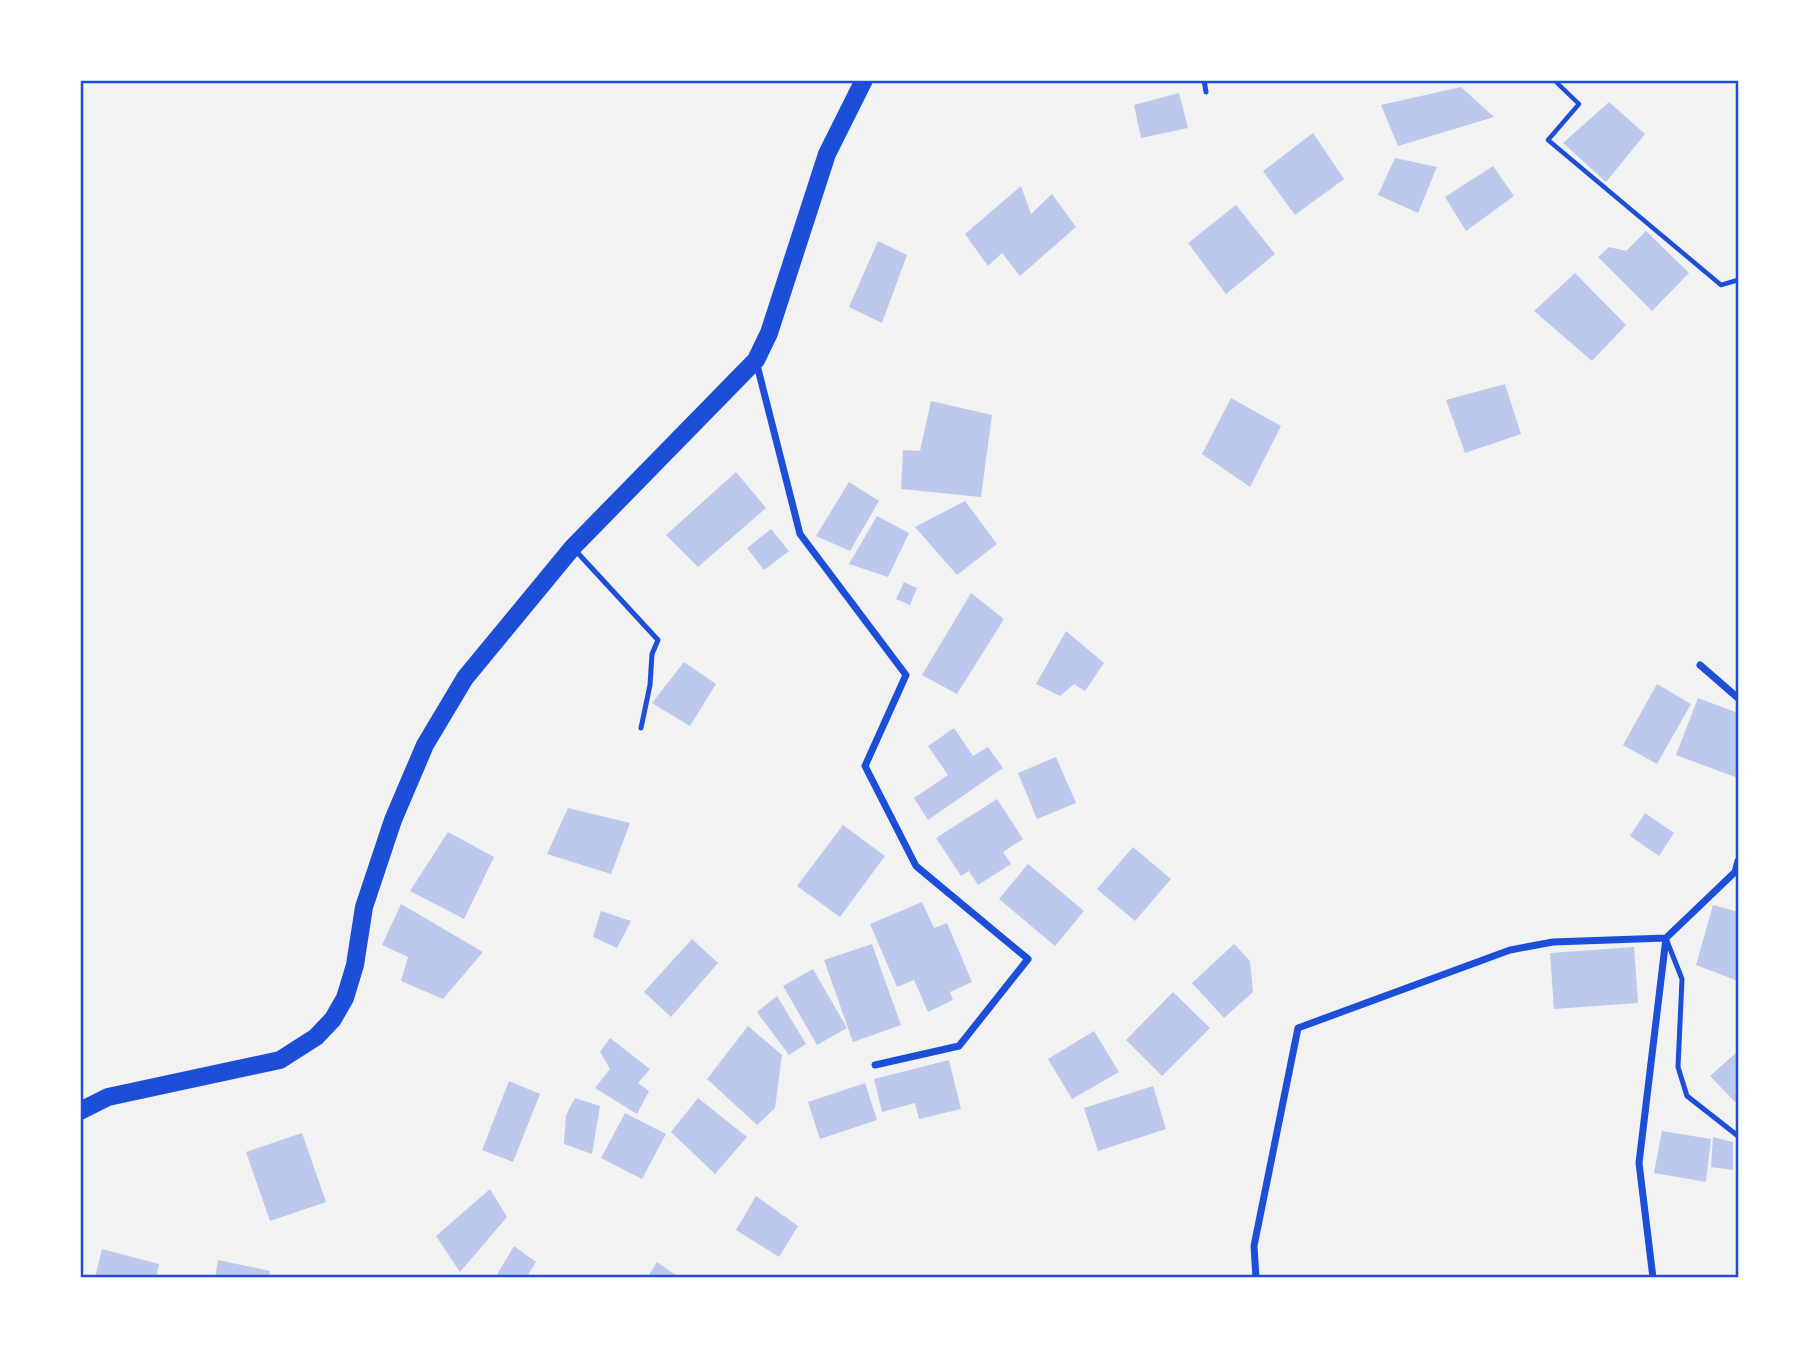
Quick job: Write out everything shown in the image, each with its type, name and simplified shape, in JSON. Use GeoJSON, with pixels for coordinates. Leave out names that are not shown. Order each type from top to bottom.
{"type":"FeatureCollection","features":[{"type":"Feature","properties":{"kind":"main road"},"geometry":{"type":"LineString","coordinates":[[80,1111],[108,1097],[280,1060],[316,1037],[332,1019],[345,998],[355,965],[364,907],[393,820],[425,745],[465,678],[573,547],[756,360],[769,333],[827,154],[864,80]]}},
{"type":"Feature","properties":{"kind":"street"},"geometry":{"type":"LineString","coordinates":[[756,360],[800,534],[906,675],[865,766],[916,866],[1028,959],[959,1046],[875,1065]]}},
{"type":"Feature","properties":{"kind":"street"},"geometry":{"type":"LineString","coordinates":[[1700,665],[1738,698]]}},
{"type":"Feature","properties":{"kind":"street"},"geometry":{"type":"LineString","coordinates":[[1653,1278],[1639,1163],[1666,938],[1735,872],[1738,860]]}},
{"type":"Feature","properties":{"kind":"street"},"geometry":{"type":"LineString","coordinates":[[1256,1278],[1254,1246],[1298,1028],[1510,950],[1553,942],[1666,938]]}},
{"type":"Feature","properties":{"kind":"lane"},"geometry":{"type":"LineString","coordinates":[[1204,80],[1206,92]]}},
{"type":"Feature","properties":{"kind":"lane"},"geometry":{"type":"LineString","coordinates":[[573,547],[658,640],[652,654],[650,685],[641,728]]}},
{"type":"Feature","properties":{"kind":"lane"},"geometry":{"type":"LineString","coordinates":[[1666,938],[1682,979],[1678,1067],[1687,1096],[1738,1136]]}},
{"type":"Feature","properties":{"kind":"path"},"geometry":{"type":"LineString","coordinates":[[1554,80],[1579,104],[1548,140],[1721,285],[1738,280]]}},
{"type":"Feature","properties":{"kind":"building"},"geometry":{"type":"Polygon","coordinates":[[[1461,87],[1494,117],[1398,146],[1381,105],[1461,87]]]}},
{"type":"Feature","properties":{"kind":"building"},"geometry":{"type":"Polygon","coordinates":[[[1179,93],[1188,128],[1141,138],[1134,105],[1179,93]]]}},
{"type":"Feature","properties":{"kind":"building"},"geometry":{"type":"Polygon","coordinates":[[[1609,102],[1645,134],[1606,182],[1563,143],[1609,102]]]}},
{"type":"Feature","properties":{"kind":"building"},"geometry":{"type":"Polygon","coordinates":[[[1313,133],[1344,179],[1295,215],[1263,171],[1313,133]]]}},
{"type":"Feature","properties":{"kind":"building"},"geometry":{"type":"Polygon","coordinates":[[[1395,158],[1437,167],[1418,213],[1378,195],[1395,158]]]}},
{"type":"Feature","properties":{"kind":"building"},"geometry":{"type":"Polygon","coordinates":[[[1493,166],[1514,196],[1466,231],[1445,197],[1493,166]]]}},
{"type":"Feature","properties":{"kind":"building"},"geometry":{"type":"Polygon","coordinates":[[[1021,186],[1031,214],[1052,194],[1076,227],[1020,276],[1002,253],[988,266],[965,234],[1021,186]]]}},
{"type":"Feature","properties":{"kind":"building"},"geometry":{"type":"Polygon","coordinates":[[[1236,205],[1275,254],[1226,294],[1188,243],[1236,205]]]}},
{"type":"Feature","properties":{"kind":"building"},"geometry":{"type":"Polygon","coordinates":[[[1646,231],[1689,273],[1652,311],[1598,257],[1609,247],[1626,251],[1646,231]]]}},
{"type":"Feature","properties":{"kind":"building"},"geometry":{"type":"Polygon","coordinates":[[[878,241],[907,255],[882,323],[849,307],[878,241]]]}},
{"type":"Feature","properties":{"kind":"building"},"geometry":{"type":"Polygon","coordinates":[[[1575,273],[1626,325],[1592,361],[1534,311],[1575,273]]]}},
{"type":"Feature","properties":{"kind":"building"},"geometry":{"type":"Polygon","coordinates":[[[1505,384],[1521,434],[1465,453],[1446,400],[1505,384]]]}},
{"type":"Feature","properties":{"kind":"building"},"geometry":{"type":"Polygon","coordinates":[[[1231,398],[1281,426],[1250,487],[1202,454],[1231,398]]]}},
{"type":"Feature","properties":{"kind":"building"},"geometry":{"type":"Polygon","coordinates":[[[931,401],[992,415],[981,497],[901,489],[903,450],[920,451],[931,401]]]}},
{"type":"Feature","properties":{"kind":"building"},"geometry":{"type":"Polygon","coordinates":[[[736,472],[766,508],[698,567],[666,535],[736,472]]]}},
{"type":"Feature","properties":{"kind":"building"},"geometry":{"type":"Polygon","coordinates":[[[849,482],[879,501],[850,551],[816,536],[849,482]]]}},
{"type":"Feature","properties":{"kind":"building"},"geometry":{"type":"Polygon","coordinates":[[[965,501],[997,544],[957,575],[915,527],[965,501]]]}},
{"type":"Feature","properties":{"kind":"building"},"geometry":{"type":"Polygon","coordinates":[[[877,516],[909,533],[888,577],[849,564],[877,516]]]}},
{"type":"Feature","properties":{"kind":"building"},"geometry":{"type":"Polygon","coordinates":[[[771,529],[789,551],[764,570],[747,548],[771,529]]]}},
{"type":"Feature","properties":{"kind":"building"},"geometry":{"type":"Polygon","coordinates":[[[904,582],[917,588],[910,605],[896,599],[904,582]]]}},
{"type":"Feature","properties":{"kind":"building"},"geometry":{"type":"Polygon","coordinates":[[[971,593],[1004,619],[957,694],[922,675],[971,593]]]}},
{"type":"Feature","properties":{"kind":"building"},"geometry":{"type":"Polygon","coordinates":[[[1066,631],[1104,663],[1085,691],[1074,684],[1060,696],[1036,684],[1066,631]]]}},
{"type":"Feature","properties":{"kind":"building"},"geometry":{"type":"Polygon","coordinates":[[[684,662],[716,684],[690,726],[652,703],[684,662]]]}},
{"type":"Feature","properties":{"kind":"building"},"geometry":{"type":"Polygon","coordinates":[[[1657,684],[1691,704],[1657,764],[1623,745],[1657,684]]]}},
{"type":"Feature","properties":{"kind":"building"},"geometry":{"type":"Polygon","coordinates":[[[1698,698],[1738,713],[1738,778],[1676,755],[1698,698]]]}},
{"type":"Feature","properties":{"kind":"building"},"geometry":{"type":"Polygon","coordinates":[[[954,728],[973,756],[988,747],[1003,768],[928,820],[914,798],[948,775],[928,746],[954,728]]]}},
{"type":"Feature","properties":{"kind":"building"},"geometry":{"type":"Polygon","coordinates":[[[1056,757],[1076,803],[1037,819],[1018,773],[1056,757]]]}},
{"type":"Feature","properties":{"kind":"building"},"geometry":{"type":"Polygon","coordinates":[[[997,799],[1023,839],[1003,852],[1011,864],[978,885],[969,871],[961,876],[936,838],[997,799]]]}},
{"type":"Feature","properties":{"kind":"building"},"geometry":{"type":"Polygon","coordinates":[[[568,808],[630,823],[611,874],[547,854],[568,808]]]}},
{"type":"Feature","properties":{"kind":"building"},"geometry":{"type":"Polygon","coordinates":[[[1645,813],[1674,833],[1659,856],[1630,836],[1645,813]]]}},
{"type":"Feature","properties":{"kind":"building"},"geometry":{"type":"Polygon","coordinates":[[[843,825],[885,856],[840,917],[797,886],[843,825]]]}},
{"type":"Feature","properties":{"kind":"building"},"geometry":{"type":"Polygon","coordinates":[[[448,832],[494,857],[464,919],[410,891],[448,832]]]}},
{"type":"Feature","properties":{"kind":"building"},"geometry":{"type":"Polygon","coordinates":[[[1133,847],[1171,879],[1135,921],[1097,889],[1133,847]]]}},
{"type":"Feature","properties":{"kind":"building"},"geometry":{"type":"Polygon","coordinates":[[[1028,864],[1084,911],[1055,946],[999,899],[1028,864]]]}},
{"type":"Feature","properties":{"kind":"building"},"geometry":{"type":"Polygon","coordinates":[[[922,902],[934,928],[947,923],[972,982],[950,992],[953,1000],[928,1012],[914,980],[897,987],[870,924],[922,902]]]}},
{"type":"Feature","properties":{"kind":"building"},"geometry":{"type":"Polygon","coordinates":[[[401,904],[483,952],[443,999],[401,981],[408,957],[382,945],[401,904]]]}},
{"type":"Feature","properties":{"kind":"building"},"geometry":{"type":"Polygon","coordinates":[[[1713,905],[1738,912],[1738,981],[1696,965],[1713,905]]]}},
{"type":"Feature","properties":{"kind":"building"},"geometry":{"type":"Polygon","coordinates":[[[601,911],[631,921],[617,948],[593,937],[601,911]]]}},
{"type":"Feature","properties":{"kind":"building"},"geometry":{"type":"Polygon","coordinates":[[[692,939],[718,963],[671,1017],[644,992],[692,939]]]}},
{"type":"Feature","properties":{"kind":"building"},"geometry":{"type":"Polygon","coordinates":[[[872,944],[901,1025],[853,1042],[824,960],[872,944]]]}},
{"type":"Feature","properties":{"kind":"building"},"geometry":{"type":"Polygon","coordinates":[[[1234,944],[1250,961],[1253,992],[1224,1018],[1192,983],[1234,944]]]}},
{"type":"Feature","properties":{"kind":"building"},"geometry":{"type":"Polygon","coordinates":[[[1634,947],[1638,1003],[1554,1009],[1550,953],[1634,947]]]}},
{"type":"Feature","properties":{"kind":"building"},"geometry":{"type":"Polygon","coordinates":[[[813,969],[847,1028],[817,1045],[783,986],[813,969]]]}},
{"type":"Feature","properties":{"kind":"building"},"geometry":{"type":"Polygon","coordinates":[[[1173,992],[1210,1028],[1162,1076],[1126,1040],[1173,992]]]}},
{"type":"Feature","properties":{"kind":"building"},"geometry":{"type":"Polygon","coordinates":[[[777,996],[806,1044],[789,1055],[757,1012],[777,996]]]}},
{"type":"Feature","properties":{"kind":"building"},"geometry":{"type":"Polygon","coordinates":[[[748,1026],[782,1055],[775,1108],[757,1125],[707,1079],[748,1026]]]}},
{"type":"Feature","properties":{"kind":"building"},"geometry":{"type":"Polygon","coordinates":[[[1094,1031],[1119,1072],[1072,1099],[1048,1059],[1094,1031]]]}},
{"type":"Feature","properties":{"kind":"building"},"geometry":{"type":"Polygon","coordinates":[[[610,1038],[650,1069],[638,1083],[649,1091],[637,1114],[595,1088],[610,1069],[600,1052],[610,1038]]]}},
{"type":"Feature","properties":{"kind":"building"},"geometry":{"type":"Polygon","coordinates":[[[1738,1051],[1738,1100],[1735,1102],[1710,1076],[1738,1051]]]}},
{"type":"Feature","properties":{"kind":"building"},"geometry":{"type":"Polygon","coordinates":[[[949,1060],[961,1109],[919,1119],[915,1103],[882,1112],[874,1079],[949,1060]]]}},
{"type":"Feature","properties":{"kind":"building"},"geometry":{"type":"Polygon","coordinates":[[[509,1081],[540,1094],[513,1162],[482,1150],[509,1081]]]}},
{"type":"Feature","properties":{"kind":"building"},"geometry":{"type":"Polygon","coordinates":[[[865,1083],[877,1120],[820,1139],[808,1102],[865,1083]]]}},
{"type":"Feature","properties":{"kind":"building"},"geometry":{"type":"Polygon","coordinates":[[[1153,1086],[1166,1129],[1098,1151],[1084,1108],[1153,1086]]]}},
{"type":"Feature","properties":{"kind":"building"},"geometry":{"type":"Polygon","coordinates":[[[575,1098],[600,1106],[592,1154],[564,1144],[566,1115],[575,1098]]]}},
{"type":"Feature","properties":{"kind":"building"},"geometry":{"type":"Polygon","coordinates":[[[698,1098],[747,1137],[715,1174],[671,1132],[698,1098]]]}},
{"type":"Feature","properties":{"kind":"building"},"geometry":{"type":"Polygon","coordinates":[[[625,1113],[666,1134],[642,1179],[601,1158],[625,1113]]]}},
{"type":"Feature","properties":{"kind":"building"},"geometry":{"type":"Polygon","coordinates":[[[1662,1131],[1711,1139],[1706,1182],[1654,1173],[1662,1131]]]}},
{"type":"Feature","properties":{"kind":"building"},"geometry":{"type":"Polygon","coordinates":[[[302,1133],[326,1202],[270,1221],[246,1152],[302,1133]]]}},
{"type":"Feature","properties":{"kind":"building"},"geometry":{"type":"Polygon","coordinates":[[[1713,1137],[1733,1142],[1733,1170],[1711,1167],[1713,1137]]]}},
{"type":"Feature","properties":{"kind":"building"},"geometry":{"type":"Polygon","coordinates":[[[490,1189],[507,1217],[460,1272],[436,1236],[490,1189]]]}},
{"type":"Feature","properties":{"kind":"building"},"geometry":{"type":"Polygon","coordinates":[[[756,1196],[798,1226],[779,1257],[736,1230],[756,1196]]]}},
{"type":"Feature","properties":{"kind":"building"},"geometry":{"type":"Polygon","coordinates":[[[514,1246],[536,1262],[526,1278],[495,1278],[514,1246]]]}},
{"type":"Feature","properties":{"kind":"building"},"geometry":{"type":"Polygon","coordinates":[[[102,1249],[159,1264],[156,1278],[95,1278],[102,1249]]]}},
{"type":"Feature","properties":{"kind":"building"},"geometry":{"type":"Polygon","coordinates":[[[218,1260],[270,1271],[269,1278],[215,1278],[218,1260]]]}},
{"type":"Feature","properties":{"kind":"building"},"geometry":{"type":"Polygon","coordinates":[[[657,1262],[680,1278],[647,1278],[657,1262]]]}}]}
